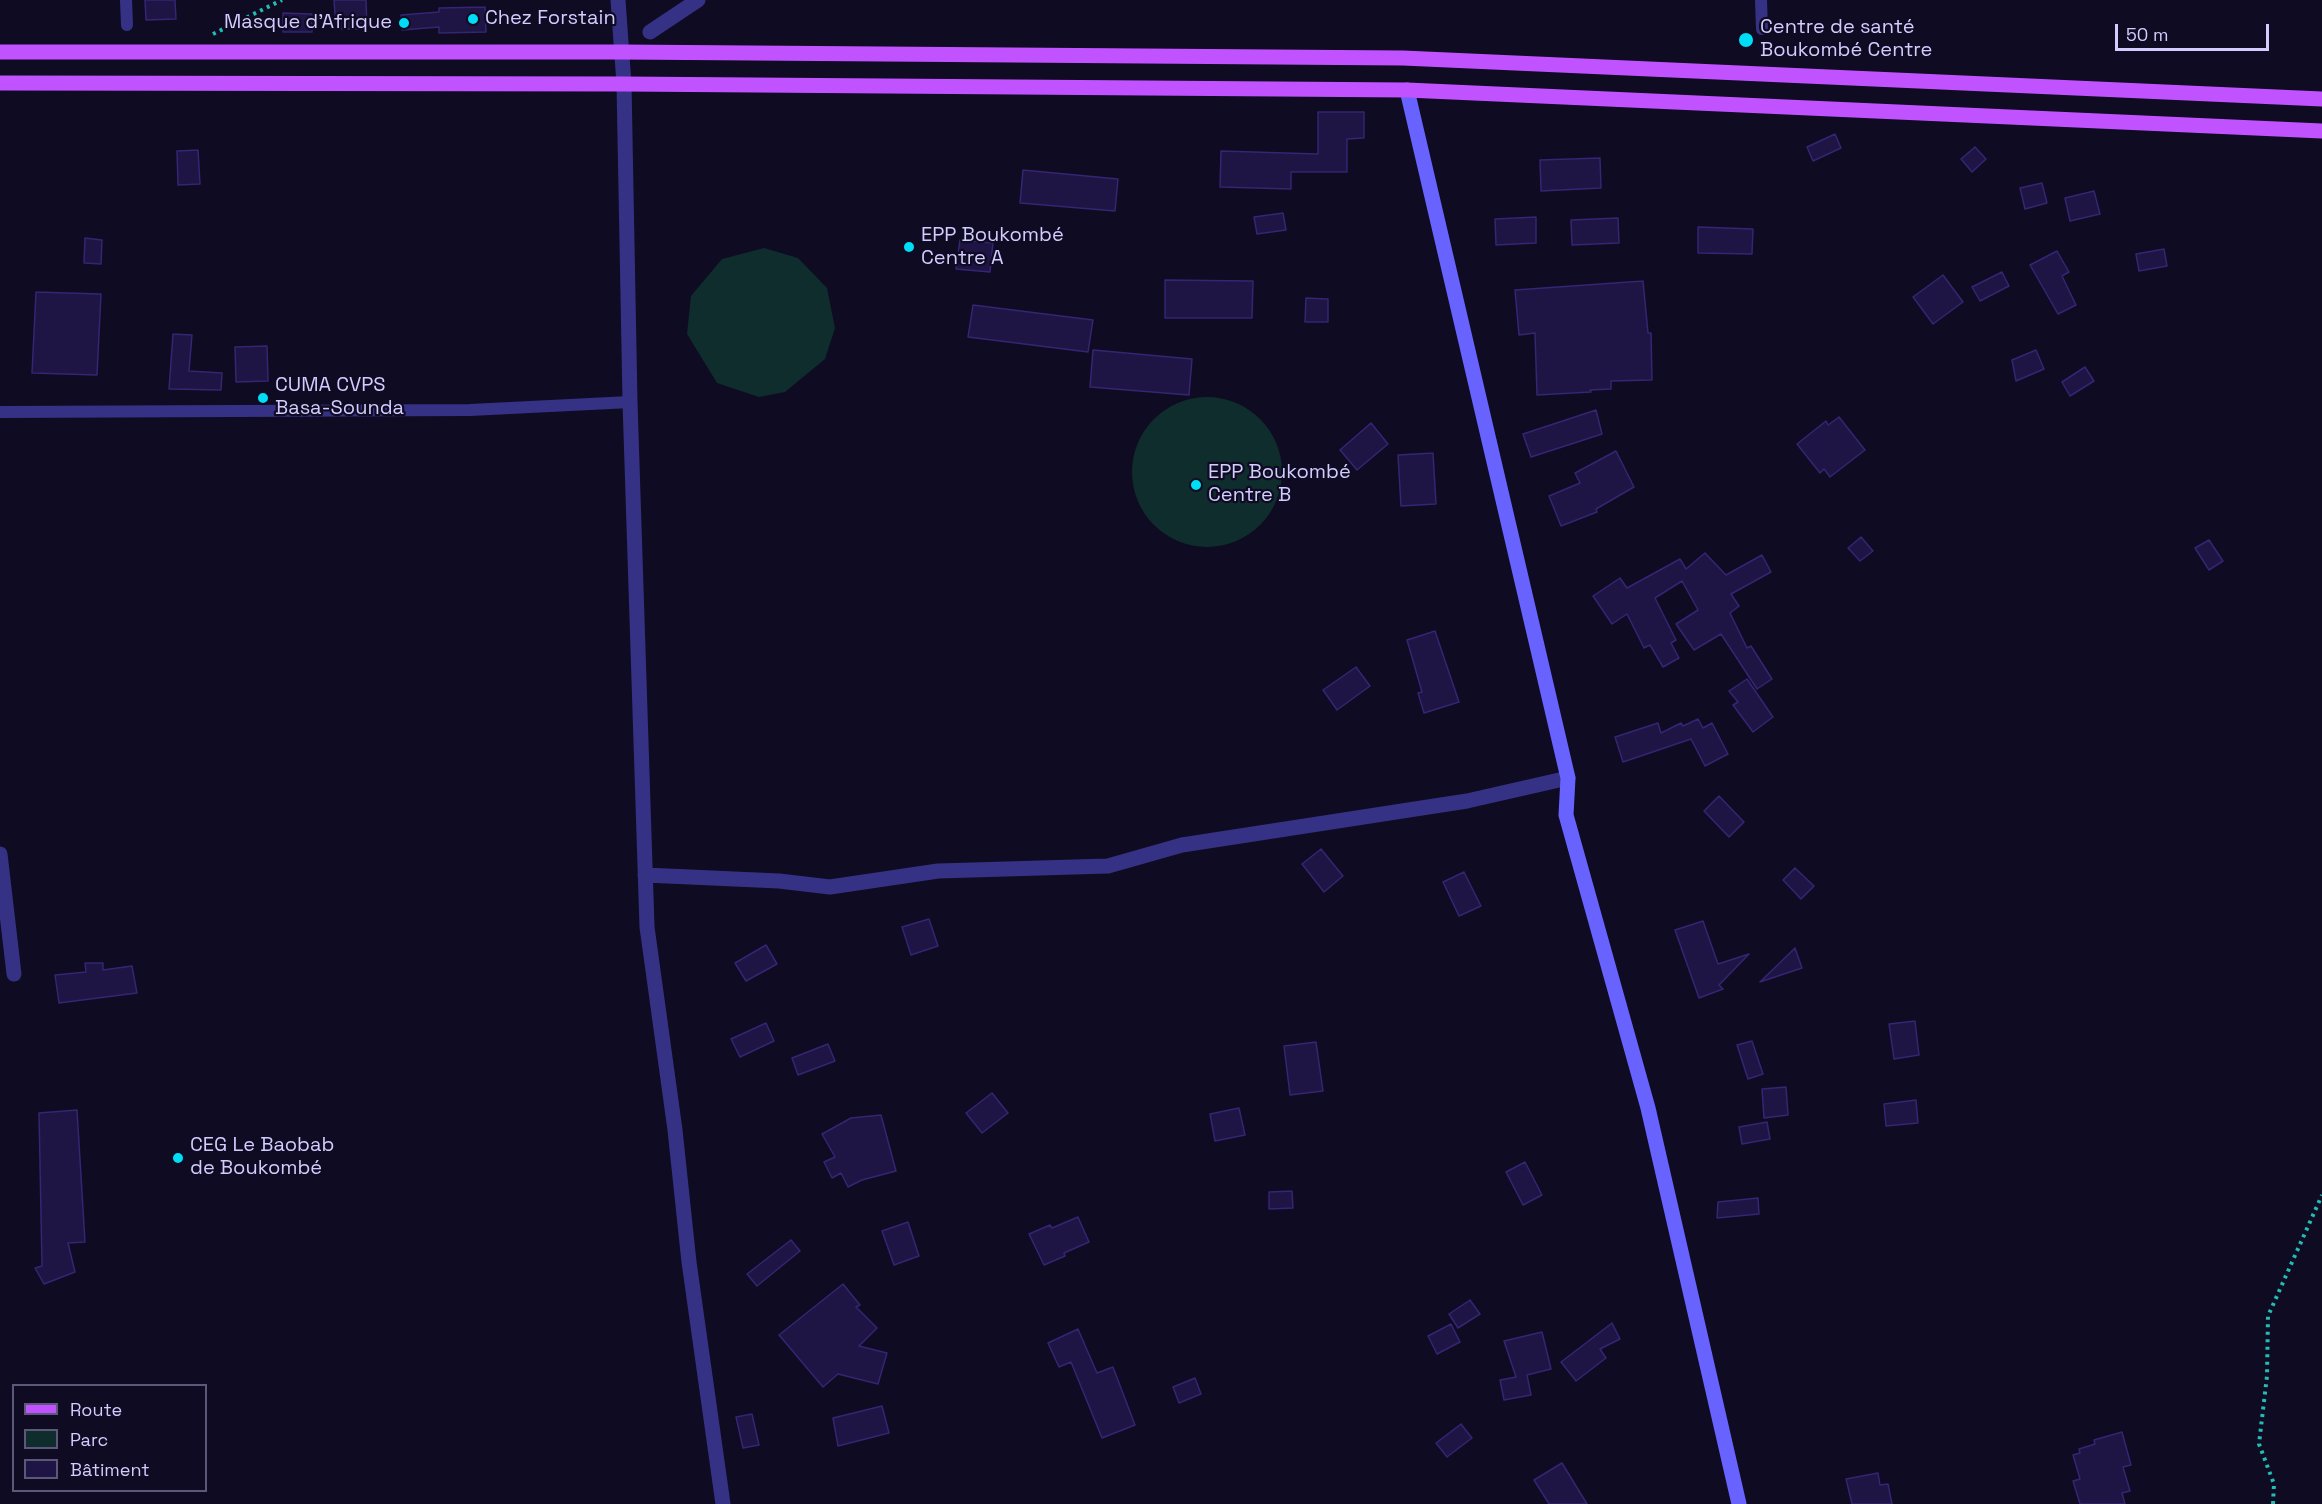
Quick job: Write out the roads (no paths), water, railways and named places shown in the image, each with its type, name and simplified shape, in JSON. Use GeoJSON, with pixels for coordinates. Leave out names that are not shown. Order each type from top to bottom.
{"type":"FeatureCollection","features":[{"type":"Feature","properties":{"kind":"main road"},"geometry":{"type":"LineString","coordinates":[[0,51],[622,52],[1403,58],[2322,99]]}},
{"type":"Feature","properties":{"kind":"main road"},"geometry":{"type":"LineString","coordinates":[[0,83],[624,84],[1407,90],[2322,131]]}},
{"type":"Feature","properties":{"kind":"street"},"geometry":{"type":"LineString","coordinates":[[618,0],[624,84],[630,402],[647,927],[675,1130],[689,1262],[723,1504]]}},
{"type":"Feature","properties":{"kind":"street"},"geometry":{"type":"LineString","coordinates":[[650,32],[698,0]]}},
{"type":"Feature","properties":{"kind":"street"},"geometry":{"type":"LineString","coordinates":[[1407,90],[1568,778],[1566,815],[1648,1108],[1739,1504]]}},
{"type":"Feature","properties":{"kind":"street"},"geometry":{"type":"LineString","coordinates":[[645,875],[779,881],[830,887],[938,872],[1107,866],[1182,845],[1467,801],[1568,778]]}},
{"type":"Feature","properties":{"kind":"street"},"geometry":{"type":"LineString","coordinates":[[0,854],[14,974]]}},
{"type":"Feature","properties":{"kind":"lane"},"geometry":{"type":"LineString","coordinates":[[126,0],[127,25]]}},
{"type":"Feature","properties":{"kind":"lane"},"geometry":{"type":"LineString","coordinates":[[1761,0],[1762,29]]}},
{"type":"Feature","properties":{"kind":"lane"},"geometry":{"type":"LineString","coordinates":[[0,412],[470,410],[630,402]]}},
{"type":"Feature","properties":{"kind":"place","name":"Chez Forstain"},"geometry":{"type":"Point","coordinates":[473,19]}},
{"type":"Feature","properties":{"kind":"place","name":"Masque d'Afrique"},"geometry":{"type":"Point","coordinates":[404,23]}},
{"type":"Feature","properties":{"kind":"place","name":"Centre de santé Boukombé Centre"},"geometry":{"type":"Point","coordinates":[1746,40]}},
{"type":"Feature","properties":{"kind":"place","name":"EPP Boukombé Centre A"},"geometry":{"type":"Point","coordinates":[909,247]}},
{"type":"Feature","properties":{"kind":"place","name":"CUMA CVPS Basa-Sounda"},"geometry":{"type":"Point","coordinates":[263,398]}},
{"type":"Feature","properties":{"kind":"place","name":"EPP Boukombé Centre B"},"geometry":{"type":"Point","coordinates":[1196,485]}},
{"type":"Feature","properties":{"kind":"place","name":"CEG Le Baobab de Boukombé"},"geometry":{"type":"Point","coordinates":[178,1158]}}]}
